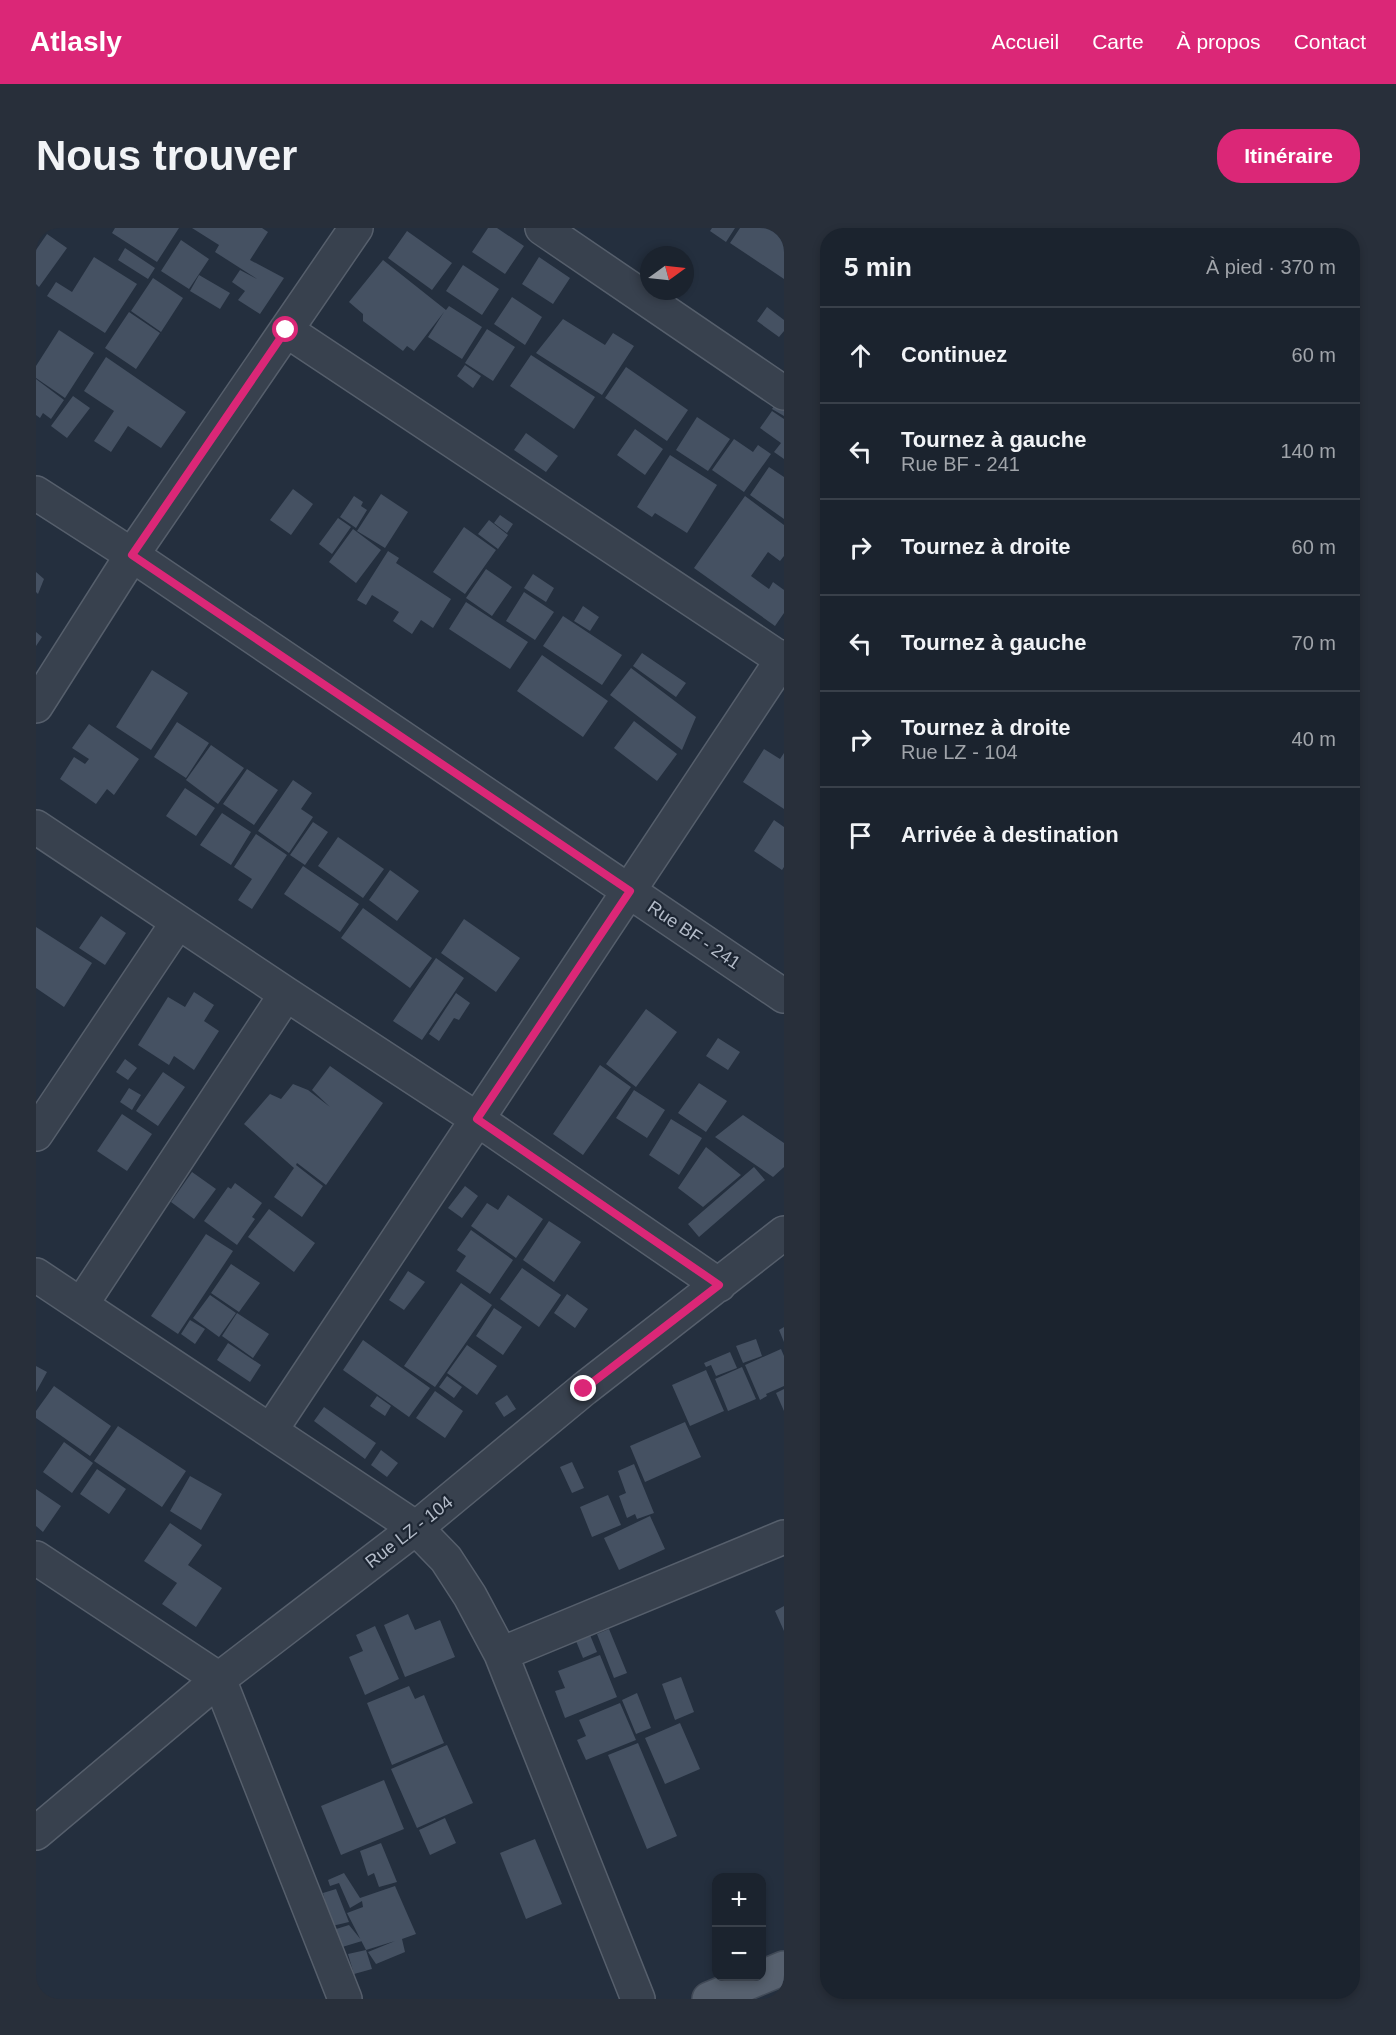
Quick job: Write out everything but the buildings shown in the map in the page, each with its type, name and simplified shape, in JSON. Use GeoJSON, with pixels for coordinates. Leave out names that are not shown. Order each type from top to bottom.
{"type":"FeatureCollection","features":[{"type":"Feature","properties":{"kind":"main road"},"geometry":{"type":"LineString","coordinates":[[709,1999],[784,1968]]}},
{"type":"Feature","properties":{"kind":"street"},"geometry":{"type":"LineString","coordinates":[[36,706],[132,555],[356,228]]}},
{"type":"Feature","properties":{"kind":"street"},"geometry":{"type":"LineString","coordinates":[[542,228],[784,393]]}},
{"type":"Feature","properties":{"kind":"street"},"geometry":{"type":"LineString","coordinates":[[271,1430],[783,659],[286,330]]}},
{"type":"Feature","properties":{"kind":"street","name":"Rue BF - 241"},"geometry":{"type":"LineString","coordinates":[[36,493],[132,555],[784,996]]}},
{"type":"Feature","properties":{"kind":"street"},"geometry":{"type":"LineString","coordinates":[[36,827],[477,1119],[719,1285]]}},
{"type":"Feature","properties":{"kind":"street"},"geometry":{"type":"LineString","coordinates":[[36,1134],[178,922]]}},
{"type":"Feature","properties":{"kind":"street"},"geometry":{"type":"LineString","coordinates":[[81,1305],[286,994]]}},
{"type":"Feature","properties":{"kind":"street","name":"Rue LZ - 104"},"geometry":{"type":"LineString","coordinates":[[36,1833],[219,1679],[416,1528],[584,1389],[784,1233]]}},
{"type":"Feature","properties":{"kind":"street"},"geometry":{"type":"LineString","coordinates":[[36,1275],[416,1528],[446,1559],[470,1596],[501,1654],[638,1999]]}},
{"type":"Feature","properties":{"kind":"street"},"geometry":{"type":"LineString","coordinates":[[501,1654],[784,1537]]}},
{"type":"Feature","properties":{"kind":"street"},"geometry":{"type":"LineString","coordinates":[[36,1558],[219,1679],[345,1999]]}},
{"type":"Feature","properties":{"kind":"route"},"geometry":{"type":"LineString","coordinates":[[286,330],[132,555],[630,891],[477,1119],[719,1285],[584,1389]]}}]}
